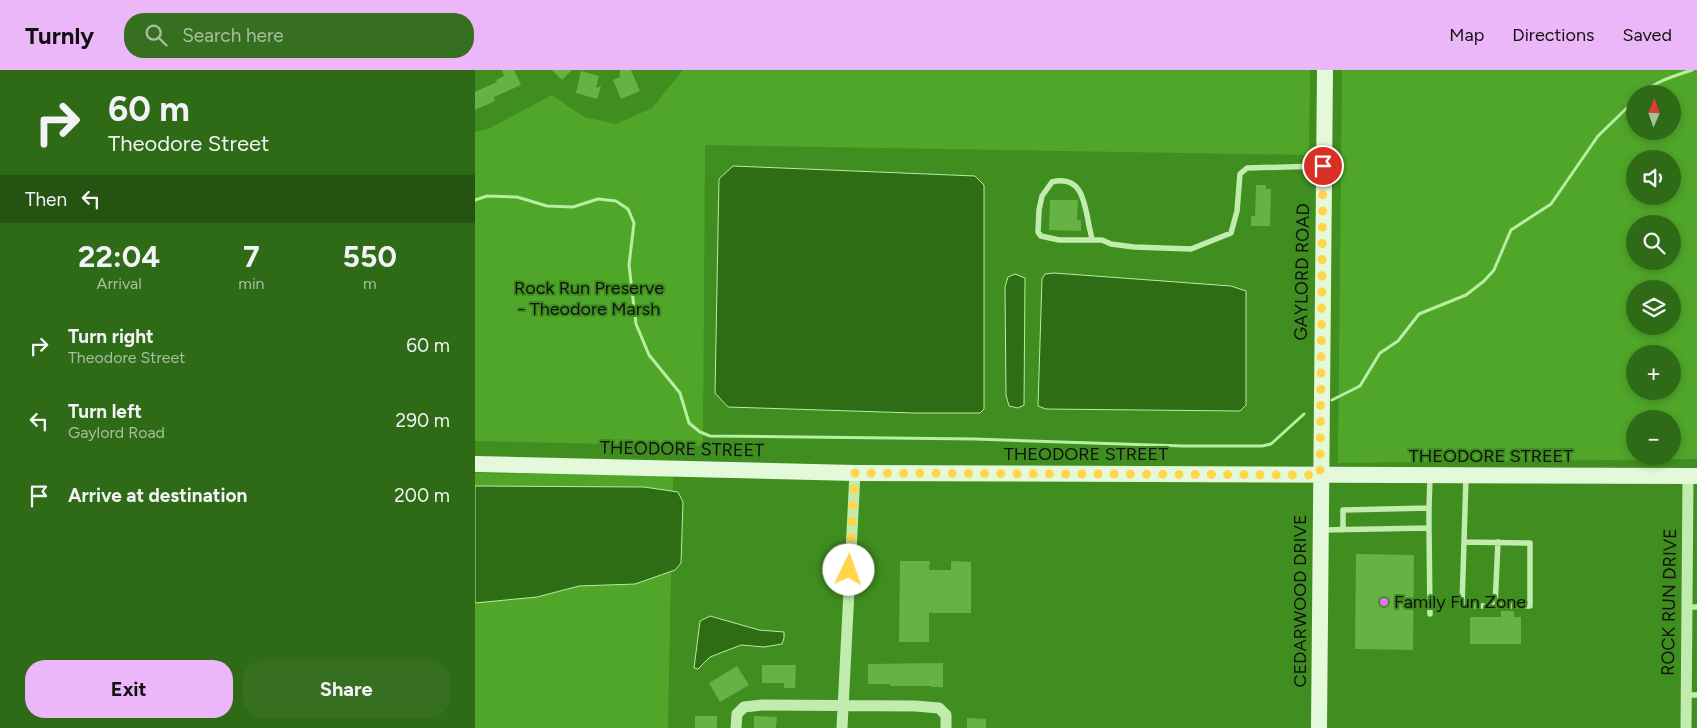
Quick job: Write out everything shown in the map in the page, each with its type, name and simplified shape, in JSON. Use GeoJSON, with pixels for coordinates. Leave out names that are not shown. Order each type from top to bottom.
{"type":"FeatureCollection","features":[{"type":"Feature","properties":{"kind":"street","name":"GAYLORD ROAD"},"geometry":{"type":"LineString","coordinates":[[1320,475],[1325,70]]}},
{"type":"Feature","properties":{"kind":"street","name":"THEODORE STREET"},"geometry":{"type":"LineString","coordinates":[[475,464],[855,473],[1693,476]]}},
{"type":"Feature","properties":{"kind":"street"},"geometry":{"type":"LineString","coordinates":[[842,728],[855,473]]}},
{"type":"Feature","properties":{"kind":"street","name":"CEDARWOOD DRIVE"},"geometry":{"type":"LineString","coordinates":[[1319,728],[1320,475]]}},
{"type":"Feature","properties":{"kind":"street","name":"ROCK RUN DRIVE"},"geometry":{"type":"LineString","coordinates":[[1686,728],[1691,695],[1689,677],[1692,607],[1693,476]]}},
{"type":"Feature","properties":{"kind":"street"},"geometry":{"type":"LineString","coordinates":[[736,728],[737,714],[744,707],[761,705],[915,706],[939,708],[946,715],[947,728]]}},
{"type":"Feature","properties":{"kind":"lane"},"geometry":{"type":"LineString","coordinates":[[1092,240],[1084,199],[1079,190],[1069,182],[1060,180],[1052,182],[1042,196],[1039,210],[1038,232],[1041,236],[1059,240],[1092,240],[1102,240],[1111,244],[1191,249],[1231,233],[1237,211],[1240,174],[1243,170],[1247,168],[1323,166]]}},
{"type":"Feature","properties":{"kind":"lane"},"geometry":{"type":"LineString","coordinates":[[1430,475],[1430,614]]}},
{"type":"Feature","properties":{"kind":"lane"},"geometry":{"type":"LineString","coordinates":[[1464,542],[1530,543],[1529,606],[1462,606],[1466,476]]}},
{"type":"Feature","properties":{"kind":"lane"},"geometry":{"type":"LineString","coordinates":[[1343,530],[1343,510],[1429,508]]}},
{"type":"Feature","properties":{"kind":"lane"},"geometry":{"type":"LineString","coordinates":[[1320,530],[1429,528]]}},
{"type":"Feature","properties":{"kind":"lane"},"geometry":{"type":"LineString","coordinates":[[1495,606],[1498,542]]}},
{"type":"Feature","properties":{"kind":"green space","name":"Rock Run Preserve - Theodore Marsh"},"geometry":{"type":"Polygon","coordinates":[[[683,70],[1310,70],[1309,155],[705,145],[703,446],[475,441],[475,132],[490,128],[552,95],[584,117],[616,124],[652,108],[683,70]]]}},
{"type":"Feature","properties":{"kind":"green space"},"geometry":{"type":"Polygon","coordinates":[[[1342,70],[1697,70],[1697,459],[1681,459],[1681,410],[1626,410],[1626,460],[1338,463],[1342,70]]]}},
{"type":"Feature","properties":{"kind":"green space"},"geometry":{"type":"Polygon","coordinates":[[[475,473],[673,476],[668,728],[475,728],[475,473]]]}},
{"type":"Feature","properties":{"kind":"shaded area"},"geometry":{"type":"Polygon","coordinates":[[[733,166],[975,176],[984,185],[984,409],[980,413],[914,413],[728,407],[715,393],[719,179],[733,166]]]}},
{"type":"Feature","properties":{"kind":"shaded area"},"geometry":{"type":"Polygon","coordinates":[[[1054,273],[1231,286],[1246,291],[1246,405],[1240,411],[1046,409],[1038,406],[1042,279],[1045,274],[1054,273]]]}},
{"type":"Feature","properties":{"kind":"shaded area"},"geometry":{"type":"Polygon","coordinates":[[[1015,274],[1025,278],[1024,405],[1018,408],[1009,406],[1006,395],[1005,287],[1008,277],[1015,274]]]}},
{"type":"Feature","properties":{"kind":"shaded area"},"geometry":{"type":"Polygon","coordinates":[[[475,486],[644,487],[678,492],[683,502],[681,563],[675,570],[635,584],[579,586],[537,597],[475,603],[475,486]]]}},
{"type":"Feature","properties":{"kind":"shaded area"},"geometry":{"type":"Polygon","coordinates":[[[710,616],[759,630],[784,632],[782,644],[764,647],[741,645],[710,657],[698,669],[694,668],[700,621],[710,616]]]}},
{"type":"Feature","properties":{"kind":"building"},"geometry":{"type":"Polygon","coordinates":[[[502,70],[514,70],[521,85],[494,97],[495,101],[475,110],[475,92],[497,82],[496,80],[504,76],[502,70]]]}},
{"type":"Feature","properties":{"kind":"building"},"geometry":{"type":"Polygon","coordinates":[[[552,70],[572,70],[562,80],[552,70]]]}},
{"type":"Feature","properties":{"kind":"building"},"geometry":{"type":"Polygon","coordinates":[[[620,70],[631,70],[640,91],[621,99],[613,80],[620,77],[620,70]]]}},
{"type":"Feature","properties":{"kind":"building"},"geometry":{"type":"Polygon","coordinates":[[[581,71],[599,76],[596,88],[601,86],[597,99],[576,93],[581,71]]]}},
{"type":"Feature","properties":{"kind":"building"},"geometry":{"type":"Polygon","coordinates":[[[1256,185],[1266,185],[1266,189],[1271,189],[1270,226],[1251,226],[1251,216],[1255,216],[1256,185]]]}},
{"type":"Feature","properties":{"kind":"building"},"geometry":{"type":"Polygon","coordinates":[[[1050,200],[1078,200],[1077,220],[1081,220],[1081,231],[1049,230],[1050,200]]]}},
{"type":"Feature","properties":{"kind":"building","name":"Family Fun Zone"},"geometry":{"type":"Polygon","coordinates":[[[1356,554],[1414,555],[1413,650],[1355,649],[1356,554]]]}},
{"type":"Feature","properties":{"kind":"building"},"geometry":{"type":"Polygon","coordinates":[[[900,561],[930,561],[929,570],[951,570],[951,561],[971,562],[971,613],[929,613],[929,642],[899,642],[900,561]]]}},
{"type":"Feature","properties":{"kind":"building"},"geometry":{"type":"Polygon","coordinates":[[[1501,611],[1514,611],[1514,617],[1521,617],[1521,644],[1470,644],[1470,617],[1501,617],[1501,611]]]}},
{"type":"Feature","properties":{"kind":"building"},"geometry":{"type":"Polygon","coordinates":[[[943,663],[943,687],[868,684],[868,664],[943,663]]]}},
{"type":"Feature","properties":{"kind":"building"},"geometry":{"type":"Polygon","coordinates":[[[762,665],[796,665],[795,688],[784,688],[784,683],[762,683],[762,665]]]}},
{"type":"Feature","properties":{"kind":"building"},"geometry":{"type":"Polygon","coordinates":[[[737,666],[749,685],[720,702],[709,683],[737,666]]]}},
{"type":"Feature","properties":{"kind":"building"},"geometry":{"type":"Polygon","coordinates":[[[695,716],[717,716],[717,728],[695,728],[695,716]]]}},
{"type":"Feature","properties":{"kind":"building"},"geometry":{"type":"Polygon","coordinates":[[[754,716],[777,717],[776,728],[754,728],[754,716]]]}},
{"type":"Feature","properties":{"kind":"building"},"geometry":{"type":"Polygon","coordinates":[[[967,718],[986,719],[986,728],[967,728],[967,718]]]}},
{"type":"Feature","properties":{"kind":"waterway"},"geometry":{"type":"LineString","coordinates":[[1654,85],[1692,70]]}},
{"type":"Feature","properties":{"kind":"waterway"},"geometry":{"type":"LineString","coordinates":[[1332,400],[1360,386],[1380,353],[1398,341],[1419,314],[1466,295],[1484,281],[1494,270],[1511,230],[1551,204],[1598,136],[1626,109]]}},
{"type":"Feature","properties":{"kind":"waterway"},"geometry":{"type":"LineString","coordinates":[[475,200],[487,196],[517,197],[547,206],[573,207],[598,199],[616,201],[628,209],[634,223],[629,265],[636,324],[649,355],[680,393],[689,423],[700,432],[710,436],[975,439],[1183,446],[1262,446],[1271,444],[1304,414]]}},
{"type":"Feature","properties":{"kind":"place","name":"Family Fun Zone"},"geometry":{"type":"Point","coordinates":[1384,602]}},
{"type":"Feature","properties":{"kind":"route"},"geometry":{"type":"LineString","coordinates":[[849,570],[855,473],[1320,475],[1323,166]]}}]}
